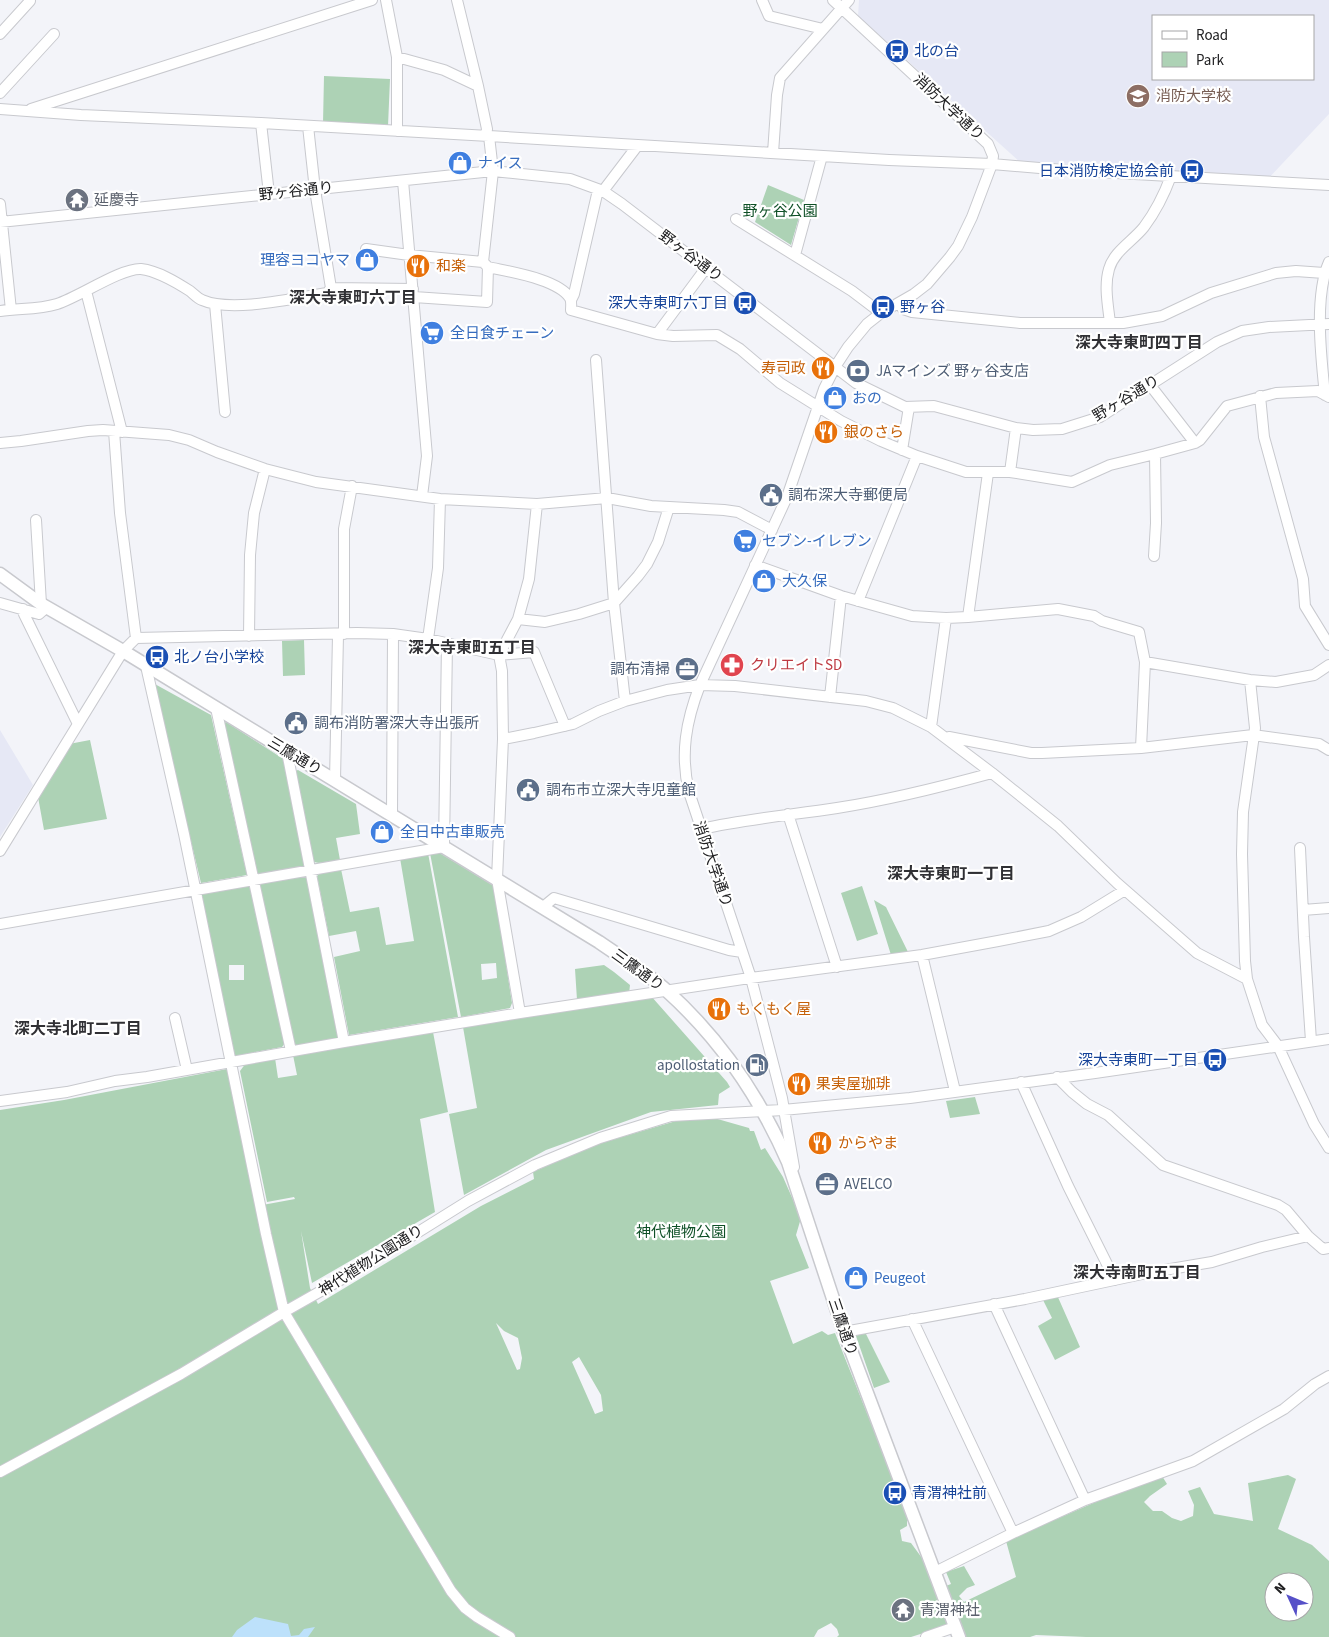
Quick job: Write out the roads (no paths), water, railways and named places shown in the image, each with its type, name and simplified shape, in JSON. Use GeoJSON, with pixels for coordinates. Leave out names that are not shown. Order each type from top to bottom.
{"type":"FeatureCollection","features":[{"type":"Feature","properties":{"kind":"main road","name":"三鷹通り"},"geometry":{"type":"LineString","coordinates":[[0,574],[44,605],[335,780],[623,958],[667,991],[718,1045],[762,1110],[777,1137],[797,1188],[844,1332],[957,1632]]}},
{"type":"Feature","properties":{"kind":"street"},"geometry":{"type":"LineString","coordinates":[[25,111],[372,0]]}},
{"type":"Feature","properties":{"kind":"street"},"geometry":{"type":"LineString","coordinates":[[386,0],[397,57],[397,132]]}},
{"type":"Feature","properties":{"kind":"street"},"geometry":{"type":"LineString","coordinates":[[331,288],[413,293],[487,302],[486,265],[493,171],[478,86],[457,0]]}},
{"type":"Feature","properties":{"kind":"street"},"geometry":{"type":"LineString","coordinates":[[762,0],[770,16],[824,29]]}},
{"type":"Feature","properties":{"kind":"street","name":"消防大学通り"},"geometry":{"type":"LineString","coordinates":[[797,1188],[782,1098],[752,978],[688,786],[684,754],[689,716],[700,685],[787,497],[818,406],[835,367],[848,347],[867,324],[881,313],[901,306],[944,265],[958,246],[972,217],[992,164],[992,156],[988,144],[846,4],[834,0]]}},
{"type":"Feature","properties":{"kind":"street"},"geometry":{"type":"LineString","coordinates":[[0,34],[30,1]]}},
{"type":"Feature","properties":{"kind":"street"},"geometry":{"type":"LineString","coordinates":[[773,152],[780,78],[846,4]]}},
{"type":"Feature","properties":{"kind":"street"},"geometry":{"type":"LineString","coordinates":[[0,93],[54,34]]}},
{"type":"Feature","properties":{"kind":"street"},"geometry":{"type":"LineString","coordinates":[[397,57],[444,70],[478,86]]}},
{"type":"Feature","properties":{"kind":"street"},"geometry":{"type":"LineString","coordinates":[[0,110],[261,123],[908,161],[992,164],[1329,185]]}},
{"type":"Feature","properties":{"kind":"street"},"geometry":{"type":"LineString","coordinates":[[261,123],[268,194]]}},
{"type":"Feature","properties":{"kind":"street"},"geometry":{"type":"LineString","coordinates":[[0,204],[5,310],[39,308],[55,304],[128,271],[141,269],[164,276],[201,300],[215,304],[235,305],[327,293],[331,288],[314,190],[308,126]]}},
{"type":"Feature","properties":{"kind":"street"},"geometry":{"type":"LineString","coordinates":[[638,145],[600,190],[571,300],[571,310],[657,334],[673,336],[717,335],[740,349],[780,383],[841,421],[917,456],[966,472],[1010,472],[1072,482],[1110,465],[1195,443],[1200,440],[1227,406],[1260,396],[1289,392],[1318,391],[1327,396]]}},
{"type":"Feature","properties":{"kind":"street"},"geometry":{"type":"LineString","coordinates":[[795,254],[822,156]]}},
{"type":"Feature","properties":{"kind":"street","name":"野ヶ谷通り"},"geometry":{"type":"LineString","coordinates":[[1,222],[493,171],[558,177],[600,190],[622,204],[856,383],[882,397],[909,407],[934,406],[1016,428],[1053,430],[1071,427],[1100,417],[1217,342],[1242,331],[1269,327],[1325,325]]}},
{"type":"Feature","properties":{"kind":"street"},"geometry":{"type":"LineString","coordinates":[[1110,323],[1106,286],[1109,268],[1113,260],[1143,229],[1162,200],[1171,176]]}},
{"type":"Feature","properties":{"kind":"street"},"geometry":{"type":"LineString","coordinates":[[403,181],[427,456],[422,496]]}},
{"type":"Feature","properties":{"kind":"street"},"geometry":{"type":"LineString","coordinates":[[736,219],[795,254],[852,291],[881,313]]}},
{"type":"Feature","properties":{"kind":"street"},"geometry":{"type":"LineString","coordinates":[[366,249],[486,265],[538,278],[563,291],[571,300]]}},
{"type":"Feature","properties":{"kind":"street"},"geometry":{"type":"LineString","coordinates":[[1327,396],[1321,361],[1325,325],[1320,302],[1324,273],[1329,262]]}},
{"type":"Feature","properties":{"kind":"street"},"geometry":{"type":"LineString","coordinates":[[657,334],[706,268]]}},
{"type":"Feature","properties":{"kind":"street"},"geometry":{"type":"LineString","coordinates":[[901,306],[912,312],[1020,323],[1123,323],[1162,316],[1211,293],[1276,273],[1296,271],[1324,273]]}},
{"type":"Feature","properties":{"kind":"street"},"geometry":{"type":"LineString","coordinates":[[86,291],[118,431],[120,514],[136,638]]}},
{"type":"Feature","properties":{"kind":"street"},"geometry":{"type":"LineString","coordinates":[[215,304],[225,412]]}},
{"type":"Feature","properties":{"kind":"street"},"geometry":{"type":"LineString","coordinates":[[596,360],[614,603],[625,701]]}},
{"type":"Feature","properties":{"kind":"street"},"geometry":{"type":"LineString","coordinates":[[1150,384],[1195,443]]}},
{"type":"Feature","properties":{"kind":"street"},"geometry":{"type":"LineString","coordinates":[[1260,396],[1264,437],[1303,579],[1305,606],[1329,644]]}},
{"type":"Feature","properties":{"kind":"street"},"geometry":{"type":"LineString","coordinates":[[902,450],[909,407]]}},
{"type":"Feature","properties":{"kind":"street"},"geometry":{"type":"LineString","coordinates":[[1010,472],[1016,428]]}},
{"type":"Feature","properties":{"kind":"street"},"geometry":{"type":"LineString","coordinates":[[0,443],[77,432],[118,431],[170,435],[266,469],[316,482],[440,499],[537,504],[607,498],[651,506],[738,512],[772,530]]}},
{"type":"Feature","properties":{"kind":"street"},"geometry":{"type":"LineString","coordinates":[[1154,556],[1156,523],[1155,454]]}},
{"type":"Feature","properties":{"kind":"street"},"geometry":{"type":"LineString","coordinates":[[858,600],[917,456]]}},
{"type":"Feature","properties":{"kind":"street"},"geometry":{"type":"LineString","coordinates":[[249,636],[250,555],[253,522],[266,469]]}},
{"type":"Feature","properties":{"kind":"street"},"geometry":{"type":"LineString","coordinates":[[968,617],[988,473]]}},
{"type":"Feature","properties":{"kind":"street"},"geometry":{"type":"LineString","coordinates":[[335,780],[344,529],[352,486]]}},
{"type":"Feature","properties":{"kind":"street"},"geometry":{"type":"LineString","coordinates":[[428,640],[438,568],[440,499]]}},
{"type":"Feature","properties":{"kind":"street"},"geometry":{"type":"LineString","coordinates":[[520,1013],[497,879],[503,739],[502,670],[499,655],[518,620],[530,579],[537,504]]}},
{"type":"Feature","properties":{"kind":"street"},"geometry":{"type":"LineString","coordinates":[[518,620],[545,622],[614,603],[638,576],[654,552],[669,507]]}},
{"type":"Feature","properties":{"kind":"street"},"geometry":{"type":"LineString","coordinates":[[0,603],[39,614],[44,605],[36,520]]}},
{"type":"Feature","properties":{"kind":"street"},"geometry":{"type":"LineString","coordinates":[[755,565],[841,596],[912,616],[968,617],[1058,609],[1094,616],[1102,621],[1139,632],[1146,662],[1141,748]]}},
{"type":"Feature","properties":{"kind":"street"},"geometry":{"type":"LineString","coordinates":[[830,697],[841,596]]}},
{"type":"Feature","properties":{"kind":"street"},"geometry":{"type":"LineString","coordinates":[[23,608],[24,614],[78,724]]}},
{"type":"Feature","properties":{"kind":"street"},"geometry":{"type":"LineString","coordinates":[[931,727],[946,618]]}},
{"type":"Feature","properties":{"kind":"street"},"geometry":{"type":"LineString","coordinates":[[392,815],[393,634]]}},
{"type":"Feature","properties":{"kind":"street"},"geometry":{"type":"LineString","coordinates":[[0,851],[123,651],[136,638],[393,634],[499,655],[534,652],[565,726]]}},
{"type":"Feature","properties":{"kind":"street"},"geometry":{"type":"LineString","coordinates":[[0,924],[444,847],[446,643]]}},
{"type":"Feature","properties":{"kind":"street"},"geometry":{"type":"LineString","coordinates":[[1146,662],[1250,680],[1276,682],[1314,675],[1329,665]]}},
{"type":"Feature","properties":{"kind":"street"},"geometry":{"type":"LineString","coordinates":[[146,666],[184,834],[230,1063],[284,1312],[451,1591],[465,1608],[510,1637]]}},
{"type":"Feature","properties":{"kind":"street"},"geometry":{"type":"LineString","coordinates":[[1250,680],[1255,728],[1242,820],[1247,979],[1262,1024],[1278,1046],[1314,1124],[1329,1148]]}},
{"type":"Feature","properties":{"kind":"street"},"geometry":{"type":"LineString","coordinates":[[503,739],[574,724],[625,701],[667,690],[700,685],[735,686],[866,700],[893,708],[945,736],[1058,826],[1125,890],[1197,953],[1247,979]]}},
{"type":"Feature","properties":{"kind":"street"},"geometry":{"type":"LineString","coordinates":[[216,708],[291,1051]]}},
{"type":"Feature","properties":{"kind":"street"},"geometry":{"type":"LineString","coordinates":[[945,736],[1031,753],[1141,748],[1253,735],[1319,744],[1329,750]]}},
{"type":"Feature","properties":{"kind":"street"},"geometry":{"type":"LineString","coordinates":[[287,752],[344,1042]]}},
{"type":"Feature","properties":{"kind":"street"},"geometry":{"type":"LineString","coordinates":[[701,829],[744,820],[838,808],[897,797],[992,773]]}},
{"type":"Feature","properties":{"kind":"street"},"geometry":{"type":"LineString","coordinates":[[788,814],[837,967]]}},
{"type":"Feature","properties":{"kind":"street"},"geometry":{"type":"LineString","coordinates":[[1300,848],[1311,1041]]}},
{"type":"Feature","properties":{"kind":"street"},"geometry":{"type":"LineString","coordinates":[[0,1101],[67,1092],[115,1081],[520,1013],[752,978],[922,956],[1049,931],[1081,917],[1125,890]]}},
{"type":"Feature","properties":{"kind":"street"},"geometry":{"type":"LineString","coordinates":[[543,908],[554,898],[729,950],[742,952]]}},
{"type":"Feature","properties":{"kind":"street"},"geometry":{"type":"LineString","coordinates":[[1303,910],[1329,908]]}},
{"type":"Feature","properties":{"kind":"street"},"geometry":{"type":"LineString","coordinates":[[922,956],[955,1091]]}},
{"type":"Feature","properties":{"kind":"street"},"geometry":{"type":"LineString","coordinates":[[175,1018],[186,1070]]}},
{"type":"Feature","properties":{"kind":"street","name":"神代植物公園通り"},"geometry":{"type":"LineString","coordinates":[[0,1472],[181,1374],[351,1274],[468,1201],[551,1158],[600,1138],[671,1116],[783,1110],[910,1098],[1329,1039]]}},
{"type":"Feature","properties":{"kind":"street"},"geometry":{"type":"LineString","coordinates":[[1057,1077],[1087,1104],[1108,1115],[1163,1165],[1278,1205],[1286,1210],[1308,1236],[1323,1249],[1329,1248]]}},
{"type":"Feature","properties":{"kind":"street"},"geometry":{"type":"LineString","coordinates":[[1021,1082],[1068,1186],[1115,1280]]}},
{"type":"Feature","properties":{"kind":"street"},"geometry":{"type":"LineString","coordinates":[[844,1332],[1212,1262],[1308,1236]]}},
{"type":"Feature","properties":{"kind":"street"},"geometry":{"type":"LineString","coordinates":[[994,1304],[1085,1500]]}},
{"type":"Feature","properties":{"kind":"street"},"geometry":{"type":"LineString","coordinates":[[912,1319],[1012,1533]]}},
{"type":"Feature","properties":{"kind":"street"},"geometry":{"type":"LineString","coordinates":[[935,1572],[1012,1533],[1085,1500],[1193,1461],[1284,1409],[1315,1384],[1329,1376]]}},
{"type":"Feature","properties":{"kind":"street"},"geometry":{"type":"LineString","coordinates":[[926,1637],[957,1632]]}},
{"type":"Feature","properties":{"kind":"water"},"geometry":{"type":"Polygon","coordinates":[[[255,1617],[288,1624],[291,1636],[299,1635],[304,1629],[315,1627],[308,1637],[232,1637],[237,1630],[255,1617]]]}},
{"type":"Feature","properties":{"kind":"place","name":"北の台"},"geometry":{"type":"Point","coordinates":[897,51]}},
{"type":"Feature","properties":{"kind":"place","name":"消防大学校"},"geometry":{"type":"Point","coordinates":[1138,96]}},
{"type":"Feature","properties":{"kind":"place","name":"ナイス"},"geometry":{"type":"Point","coordinates":[460,163]}},
{"type":"Feature","properties":{"kind":"place","name":"日本消防検定協会前"},"geometry":{"type":"Point","coordinates":[1192,171]}},
{"type":"Feature","properties":{"kind":"place","name":"延慶寺"},"geometry":{"type":"Point","coordinates":[77,200]}},
{"type":"Feature","properties":{"kind":"place","name":"理容ヨコヤマ"},"geometry":{"type":"Point","coordinates":[367,260]}},
{"type":"Feature","properties":{"kind":"place","name":"和楽"},"geometry":{"type":"Point","coordinates":[418,266]}},
{"type":"Feature","properties":{"kind":"place","name":"深大寺東町六丁目"},"geometry":{"type":"Point","coordinates":[745,303]}},
{"type":"Feature","properties":{"kind":"place","name":"野ヶ谷"},"geometry":{"type":"Point","coordinates":[883,307]}},
{"type":"Feature","properties":{"kind":"place","name":"全日食チェーン"},"geometry":{"type":"Point","coordinates":[432,333]}},
{"type":"Feature","properties":{"kind":"place","name":"寿司政"},"geometry":{"type":"Point","coordinates":[823,368]}},
{"type":"Feature","properties":{"kind":"place","name":"JAマインズ 野ヶ谷支店"},"geometry":{"type":"Point","coordinates":[858,371]}},
{"type":"Feature","properties":{"kind":"place","name":"おの"},"geometry":{"type":"Point","coordinates":[835,398]}},
{"type":"Feature","properties":{"kind":"place","name":"銀のさら"},"geometry":{"type":"Point","coordinates":[826,432]}},
{"type":"Feature","properties":{"kind":"place","name":"調布深大寺郵便局"},"geometry":{"type":"Point","coordinates":[771,495]}},
{"type":"Feature","properties":{"kind":"place","name":"セブン-イレブン"},"geometry":{"type":"Point","coordinates":[745,541]}},
{"type":"Feature","properties":{"kind":"place","name":"大久保"},"geometry":{"type":"Point","coordinates":[764,581]}},
{"type":"Feature","properties":{"kind":"place","name":"北ノ台小学校"},"geometry":{"type":"Point","coordinates":[157,657]}},
{"type":"Feature","properties":{"kind":"place","name":"クリエイトSD"},"geometry":{"type":"Point","coordinates":[732,665]}},
{"type":"Feature","properties":{"kind":"place","name":"調布清掃"},"geometry":{"type":"Point","coordinates":[687,669]}},
{"type":"Feature","properties":{"kind":"place","name":"調布消防署深大寺出張所"},"geometry":{"type":"Point","coordinates":[296,723]}},
{"type":"Feature","properties":{"kind":"place","name":"調布市立深大寺児童館"},"geometry":{"type":"Point","coordinates":[528,790]}},
{"type":"Feature","properties":{"kind":"place","name":"全日中古車販売"},"geometry":{"type":"Point","coordinates":[382,832]}},
{"type":"Feature","properties":{"kind":"place","name":"もくもく屋"},"geometry":{"type":"Point","coordinates":[719,1009]}},
{"type":"Feature","properties":{"kind":"place","name":"深大寺東町一丁目"},"geometry":{"type":"Point","coordinates":[1215,1060]}},
{"type":"Feature","properties":{"kind":"place","name":"apollostation"},"geometry":{"type":"Point","coordinates":[757,1065]}},
{"type":"Feature","properties":{"kind":"place","name":"果実屋珈琲"},"geometry":{"type":"Point","coordinates":[799,1084]}},
{"type":"Feature","properties":{"kind":"place","name":"からやま"},"geometry":{"type":"Point","coordinates":[820,1143]}},
{"type":"Feature","properties":{"kind":"place","name":"AVELCO"},"geometry":{"type":"Point","coordinates":[827,1184]}},
{"type":"Feature","properties":{"kind":"place","name":"Peugeot"},"geometry":{"type":"Point","coordinates":[856,1278]}},
{"type":"Feature","properties":{"kind":"place","name":"青渭神社前"},"geometry":{"type":"Point","coordinates":[895,1493]}},
{"type":"Feature","properties":{"kind":"place","name":"青渭神社"},"geometry":{"type":"Point","coordinates":[903,1610]}},
{"type":"Feature","properties":{"kind":"district","name":"深大寺東町六丁目"},"geometry":{"type":"Point","coordinates":[353,297]}},
{"type":"Feature","properties":{"kind":"district","name":"深大寺東町四丁目"},"geometry":{"type":"Point","coordinates":[1139,342]}},
{"type":"Feature","properties":{"kind":"district","name":"深大寺東町五丁目"},"geometry":{"type":"Point","coordinates":[472,647]}},
{"type":"Feature","properties":{"kind":"district","name":"深大寺東町一丁目"},"geometry":{"type":"Point","coordinates":[951,873]}},
{"type":"Feature","properties":{"kind":"district","name":"深大寺北町二丁目"},"geometry":{"type":"Point","coordinates":[78,1028]}},
{"type":"Feature","properties":{"kind":"district","name":"深大寺南町五丁目"},"geometry":{"type":"Point","coordinates":[1137,1272]}},
{"type":"Feature","properties":{"kind":"park label","name":"野ヶ谷公園"},"geometry":{"type":"Point","coordinates":[780,211]}},
{"type":"Feature","properties":{"kind":"park label","name":"神代植物公園"},"geometry":{"type":"Point","coordinates":[681,1232]}}]}
